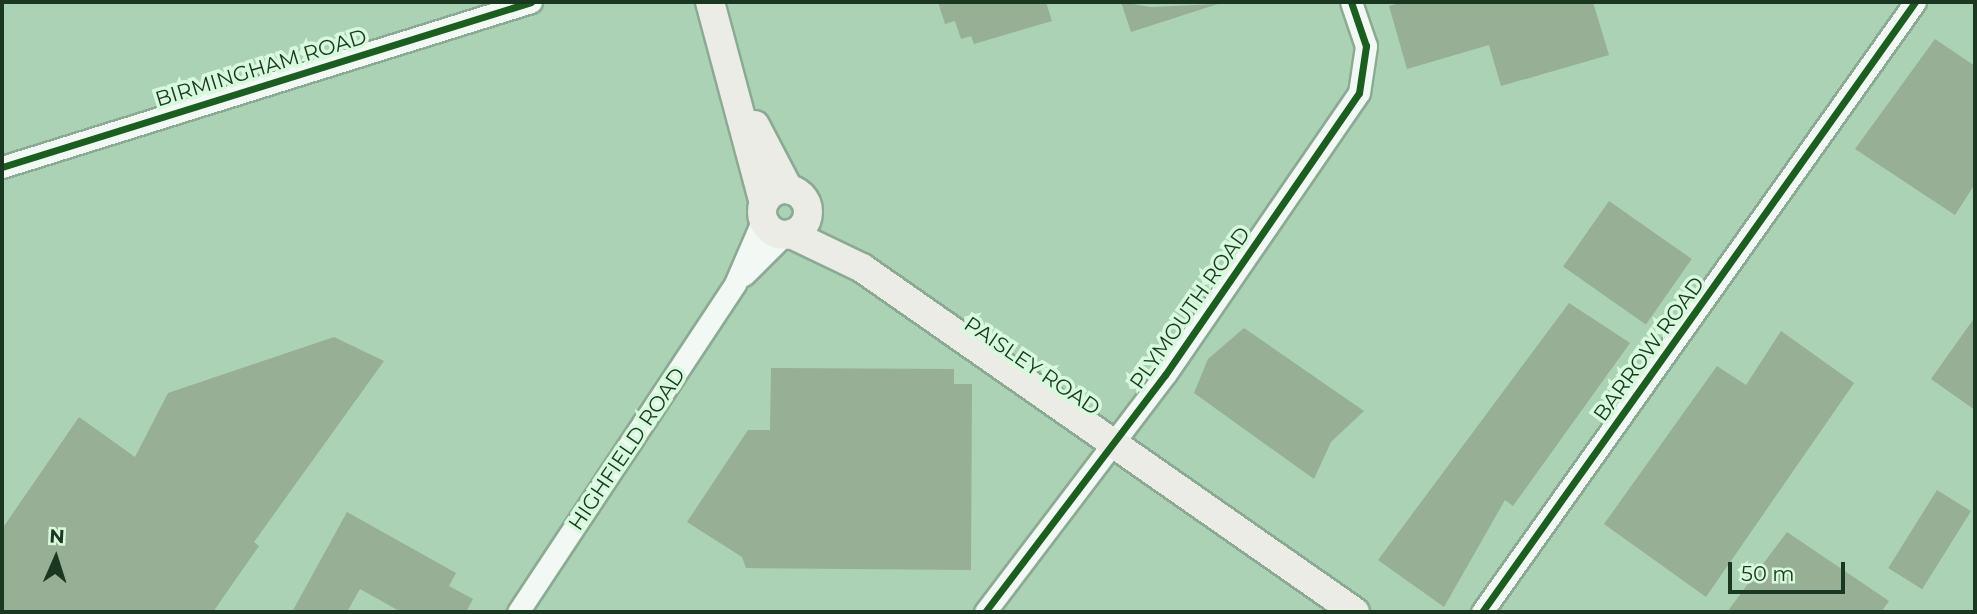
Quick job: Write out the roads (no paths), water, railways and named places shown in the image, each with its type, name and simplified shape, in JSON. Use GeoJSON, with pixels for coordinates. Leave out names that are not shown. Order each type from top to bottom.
{"type":"FeatureCollection","features":[{"type":"Feature","properties":{"kind":"main road","name":"PAISLEY ROAD"},"geometry":{"type":"LineString","coordinates":[[710,2],[736,89],[783,215],[1354,612]]}},
{"type":"Feature","properties":{"kind":"street","name":"BIRMINGHAM ROAD"},"geometry":{"type":"LineString","coordinates":[[2,167],[531,2]]}},
{"type":"Feature","properties":{"kind":"street","name":"PLYMOUTH ROAD"},"geometry":{"type":"LineString","coordinates":[[985,612],[1116,444],[1359,93],[1367,53],[1351,2]]}},
{"type":"Feature","properties":{"kind":"street","name":"BARROW ROAD"},"geometry":{"type":"LineString","coordinates":[[1482,612],[1915,2]]}},
{"type":"Feature","properties":{"kind":"street","name":"HIGHFIELD ROAD"},"geometry":{"type":"LineString","coordinates":[[518,612],[783,215]]}}]}
